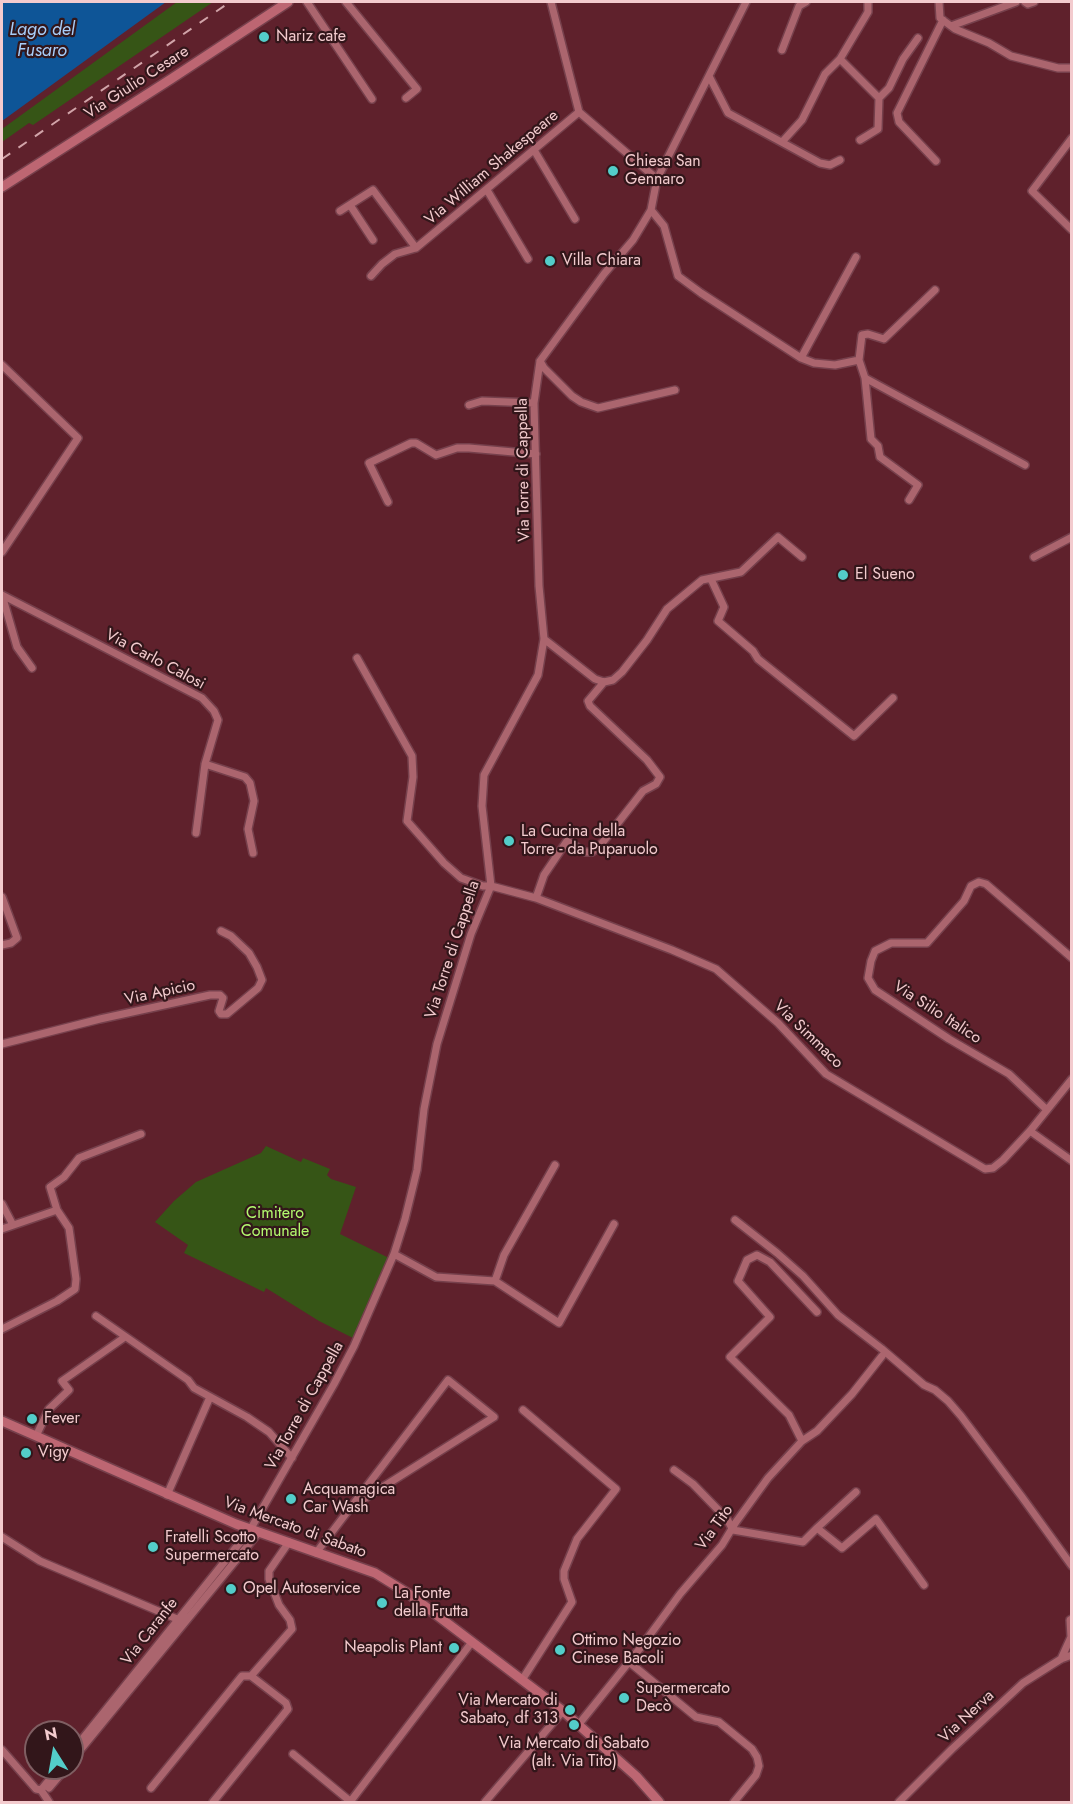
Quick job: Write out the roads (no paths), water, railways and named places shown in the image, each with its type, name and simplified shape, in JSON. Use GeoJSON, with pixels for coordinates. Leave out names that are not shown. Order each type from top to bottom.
{"type":"FeatureCollection","features":[{"type":"Feature","properties":{"kind":"street","name":"Via Giulio Cesare"},"geometry":{"type":"LineString","coordinates":[[2,187],[288,2]]}},
{"type":"Feature","properties":{"kind":"street"},"geometry":{"type":"LineString","coordinates":[[307,2],[372,99]]}},
{"type":"Feature","properties":{"kind":"street"},"geometry":{"type":"LineString","coordinates":[[346,2],[417,89],[406,98]]}},
{"type":"Feature","properties":{"kind":"street","name":"Via William Shakespeare"},"geometry":{"type":"LineString","coordinates":[[371,276],[396,254],[416,248],[579,112],[550,2]]}},
{"type":"Feature","properties":{"kind":"street","name":"Via Torre di Cappella"},"geometry":{"type":"LineString","coordinates":[[254,1531],[354,1346],[394,1254],[417,1170],[424,1109],[437,1044],[471,934],[491,886],[482,806],[484,775],[538,675],[544,639],[539,586],[534,403],[540,361],[604,274],[633,240],[651,210],[657,178],[746,2]]}},
{"type":"Feature","properties":{"kind":"street"},"geometry":{"type":"LineString","coordinates":[[782,50],[799,6],[806,2]]}},
{"type":"Feature","properties":{"kind":"street"},"geometry":{"type":"LineString","coordinates":[[782,142],[802,120],[825,74],[840,59],[868,12],[868,2]]}},
{"type":"Feature","properties":{"kind":"street"},"geometry":{"type":"LineString","coordinates":[[939,2],[940,18],[951,26],[1011,56],[1058,68],[1071,68]]}},
{"type":"Feature","properties":{"kind":"street"},"geometry":{"type":"LineString","coordinates":[[951,26],[1016,2]]}},
{"type":"Feature","properties":{"kind":"street"},"geometry":{"type":"LineString","coordinates":[[1025,2],[1028,4],[1034,2]]}},
{"type":"Feature","properties":{"kind":"street"},"geometry":{"type":"LineString","coordinates":[[936,161],[899,122],[897,112],[944,20]]}},
{"type":"Feature","properties":{"kind":"street"},"geometry":{"type":"LineString","coordinates":[[860,140],[878,129],[879,98],[889,88],[903,59],[918,38]]}},
{"type":"Feature","properties":{"kind":"street"},"geometry":{"type":"LineString","coordinates":[[840,59],[879,98]]}},
{"type":"Feature","properties":{"kind":"street"},"geometry":{"type":"LineString","coordinates":[[708,76],[728,113],[820,163],[830,165],[840,160]]}},
{"type":"Feature","properties":{"kind":"street"},"geometry":{"type":"LineString","coordinates":[[579,112],[657,178]]}},
{"type":"Feature","properties":{"kind":"street"},"geometry":{"type":"LineString","coordinates":[[1071,138],[1032,191],[1071,230]]}},
{"type":"Feature","properties":{"kind":"street"},"geometry":{"type":"LineString","coordinates":[[534,150],[575,219]]}},
{"type":"Feature","properties":{"kind":"street","name":"Via William Shakespeare"},"geometry":{"type":"LineString","coordinates":[[340,211],[374,190],[416,248]]}},
{"type":"Feature","properties":{"kind":"street"},"geometry":{"type":"LineString","coordinates":[[487,190],[528,259]]}},
{"type":"Feature","properties":{"kind":"street"},"geometry":{"type":"LineString","coordinates":[[350,205],[374,240]]}},
{"type":"Feature","properties":{"kind":"street"},"geometry":{"type":"LineString","coordinates":[[651,210],[664,226],[669,238],[674,267],[678,276],[701,293],[801,358],[814,363],[835,365],[858,360]]}},
{"type":"Feature","properties":{"kind":"street"},"geometry":{"type":"LineString","coordinates":[[801,358],[856,256]]}},
{"type":"Feature","properties":{"kind":"street"},"geometry":{"type":"LineString","coordinates":[[909,500],[918,485],[880,457],[878,446],[871,439],[865,378],[858,360],[862,335],[868,334],[884,339],[936,290]]}},
{"type":"Feature","properties":{"kind":"street"},"geometry":{"type":"LineString","coordinates":[[540,361],[572,396],[598,408],[675,390]]}},
{"type":"Feature","properties":{"kind":"street"},"geometry":{"type":"LineString","coordinates":[[2,364],[78,438],[2,552]]}},
{"type":"Feature","properties":{"kind":"street"},"geometry":{"type":"LineString","coordinates":[[865,378],[1024,465]]}},
{"type":"Feature","properties":{"kind":"street"},"geometry":{"type":"LineString","coordinates":[[469,405],[482,401],[534,403]]}},
{"type":"Feature","properties":{"kind":"street"},"geometry":{"type":"LineString","coordinates":[[388,502],[369,463],[411,443],[416,443],[436,455],[457,448],[536,454]]}},
{"type":"Feature","properties":{"kind":"street"},"geometry":{"type":"LineString","coordinates":[[544,639],[595,679],[604,682],[613,680],[647,640],[667,609],[702,580],[741,572],[778,537],[802,557]]}},
{"type":"Feature","properties":{"kind":"street"},"geometry":{"type":"LineString","coordinates":[[1034,556],[1071,537]]}},
{"type":"Feature","properties":{"kind":"street"},"geometry":{"type":"LineString","coordinates":[[711,579],[724,607],[718,621],[753,651],[758,659],[854,736],[893,698]]}},
{"type":"Feature","properties":{"kind":"street"},"geometry":{"type":"LineString","coordinates":[[2,595],[17,647],[32,668]]}},
{"type":"Feature","properties":{"kind":"street","name":"Via Carlo Calosi"},"geometry":{"type":"LineString","coordinates":[[2,595],[202,698],[214,711],[218,720],[205,764],[196,833]]}},
{"type":"Feature","properties":{"kind":"street","name":"Via Simmaco"},"geometry":{"type":"LineString","coordinates":[[357,658],[412,756],[413,777],[407,821],[444,863],[461,878],[483,886],[536,898],[716,969],[778,1023],[826,1074],[985,1169],[993,1168],[1030,1131],[1071,1079]]}},
{"type":"Feature","properties":{"kind":"street"},"geometry":{"type":"LineString","coordinates":[[536,898],[544,875],[567,841],[585,852],[592,852],[599,847],[643,791],[656,784],[660,777],[647,760],[588,701],[604,682]]}},
{"type":"Feature","properties":{"kind":"street"},"geometry":{"type":"LineString","coordinates":[[205,764],[245,777],[250,783],[254,801],[248,829],[254,853]]}},
{"type":"Feature","properties":{"kind":"street","name":"Via Silio Italico"},"geometry":{"type":"LineString","coordinates":[[1047,1110],[1009,1074],[949,1039],[875,990],[868,978],[875,951],[891,943],[927,943],[964,901],[971,886],[979,882],[986,884],[1071,958]]}},
{"type":"Feature","properties":{"kind":"street"},"geometry":{"type":"LineString","coordinates":[[2,897],[17,938],[11,943],[2,945]]}},
{"type":"Feature","properties":{"kind":"street","name":"Via Apicio"},"geometry":{"type":"LineString","coordinates":[[2,1044],[100,1019],[210,995],[220,995],[223,998],[219,1011],[221,1014],[227,1014],[258,988],[262,980],[249,953],[231,936],[221,931]]}},
{"type":"Feature","properties":{"kind":"street"},"geometry":{"type":"LineString","coordinates":[[1030,1131],[1071,1161]]}},
{"type":"Feature","properties":{"kind":"street"},"geometry":{"type":"LineString","coordinates":[[2,1329],[57,1301],[75,1288],[69,1228],[57,1210],[50,1187],[64,1177],[79,1158],[141,1134]]}},
{"type":"Feature","properties":{"kind":"street"},"geometry":{"type":"LineString","coordinates":[[495,1281],[504,1255],[555,1165]]}},
{"type":"Feature","properties":{"kind":"street"},"geometry":{"type":"LineString","coordinates":[[2,1204],[13,1225]]}},
{"type":"Feature","properties":{"kind":"street"},"geometry":{"type":"LineString","coordinates":[[2,1229],[57,1210]]}},
{"type":"Feature","properties":{"kind":"street"},"geometry":{"type":"LineString","coordinates":[[735,1220],[803,1276],[838,1315],[924,1385],[935,1390],[948,1401],[1023,1497],[1071,1566]]}},
{"type":"Feature","properties":{"kind":"street"},"geometry":{"type":"LineString","coordinates":[[394,1254],[436,1277],[495,1281],[559,1323],[614,1224]]}},
{"type":"Feature","properties":{"kind":"street"},"geometry":{"type":"LineString","coordinates":[[802,1441],[789,1415],[730,1357],[770,1317],[738,1281],[747,1260],[757,1255],[770,1262],[817,1312]]}},
{"type":"Feature","properties":{"kind":"street"},"geometry":{"type":"LineString","coordinates":[[96,1316],[188,1380],[194,1388],[247,1417],[269,1432],[292,1458]]}},
{"type":"Feature","properties":{"kind":"street"},"geometry":{"type":"LineString","coordinates":[[36,1436],[49,1409],[69,1390],[62,1381],[125,1337]]}},
{"type":"Feature","properties":{"kind":"street","name":"Via Tito"},"geometry":{"type":"LineString","coordinates":[[579,1724],[732,1530],[768,1478],[802,1441],[817,1431],[852,1394],[882,1356]]}},
{"type":"Feature","properties":{"kind":"street"},"geometry":{"type":"LineString","coordinates":[[316,1552],[448,1380],[494,1417],[351,1507]]}},
{"type":"Feature","properties":{"kind":"street"},"geometry":{"type":"LineString","coordinates":[[166,1495],[210,1397]]}},
{"type":"Feature","properties":{"kind":"street"},"geometry":{"type":"LineString","coordinates":[[522,1680],[572,1602],[564,1580],[564,1571],[577,1539],[616,1489],[523,1410]]}},
{"type":"Feature","properties":{"kind":"street","name":"Via Mercato di Sabato"},"geometry":{"type":"LineString","coordinates":[[2,1421],[166,1495],[254,1531],[375,1573],[409,1594],[563,1711],[636,1776],[659,1803]]}},
{"type":"Feature","properties":{"kind":"street"},"geometry":{"type":"LineString","coordinates":[[674,1470],[693,1484],[727,1519],[732,1530],[803,1542],[856,1492]]}},
{"type":"Feature","properties":{"kind":"street"},"geometry":{"type":"LineString","coordinates":[[817,1528],[842,1548],[876,1519],[924,1585]]}},
{"type":"Feature","properties":{"kind":"street"},"geometry":{"type":"LineString","coordinates":[[84,1745],[254,1531]]}},
{"type":"Feature","properties":{"kind":"street","name":"Via Caranfe"},"geometry":{"type":"LineString","coordinates":[[84,1737],[177,1618],[254,1531]]}},
{"type":"Feature","properties":{"kind":"street"},"geometry":{"type":"LineString","coordinates":[[2,1537],[40,1561],[177,1618]]}},
{"type":"Feature","properties":{"kind":"street"},"geometry":{"type":"LineString","coordinates":[[251,1676],[292,1629],[290,1620],[279,1605],[269,1579],[269,1570],[289,1542]]}},
{"type":"Feature","properties":{"kind":"street"},"geometry":{"type":"LineString","coordinates":[[1060,1659],[1071,1637],[1071,1619]]}},
{"type":"Feature","properties":{"kind":"street"},"geometry":{"type":"LineString","coordinates":[[293,1754],[350,1802],[472,1642]]}},
{"type":"Feature","properties":{"kind":"street","name":"Via Nerva"},"geometry":{"type":"LineString","coordinates":[[899,1803],[952,1749],[1023,1683],[1060,1659],[1071,1655]]}},
{"type":"Feature","properties":{"kind":"street"},"geometry":{"type":"LineString","coordinates":[[629,1662],[696,1717],[719,1722],[753,1749],[759,1766],[756,1775],[734,1803]]}},
{"type":"Feature","properties":{"kind":"street"},"geometry":{"type":"LineString","coordinates":[[151,1788],[242,1676],[251,1676],[286,1703],[288,1709],[213,1803]]}},
{"type":"Feature","properties":{"kind":"street"},"geometry":{"type":"LineString","coordinates":[[485,1803],[563,1711]]}},
{"type":"Feature","properties":{"kind":"street"},"geometry":{"type":"LineString","coordinates":[[2,1750],[36,1789],[41,1790],[49,1803]]}},
{"type":"Feature","properties":{"kind":"street"},"geometry":{"type":"LineString","coordinates":[[41,1790],[49,1780]]}},
{"type":"Feature","properties":{"kind":"street"},"geometry":{"type":"LineString","coordinates":[[49,1788],[56,1780]]}},
{"type":"Feature","properties":{"kind":"water","name":"Lago del Fusaro"},"geometry":{"type":"Polygon","coordinates":[[[2,2],[166,2],[2,121],[2,2]]]}},
{"type":"Feature","properties":{"kind":"railway"},"geometry":{"type":"LineString","coordinates":[[2,159],[230,2]]}},
{"type":"Feature","properties":{"kind":"place","name":"Nariz cafe"},"geometry":{"type":"Point","coordinates":[264,37]}},
{"type":"Feature","properties":{"kind":"place","name":"Chiesa San Gennaro"},"geometry":{"type":"Point","coordinates":[613,171]}},
{"type":"Feature","properties":{"kind":"place","name":"Villa Chiara"},"geometry":{"type":"Point","coordinates":[550,261]}},
{"type":"Feature","properties":{"kind":"place","name":"El Sueno"},"geometry":{"type":"Point","coordinates":[843,575]}},
{"type":"Feature","properties":{"kind":"place","name":"La Cucina della Torre - da Puparuolo"},"geometry":{"type":"Point","coordinates":[509,841]}},
{"type":"Feature","properties":{"kind":"place","name":"Fever"},"geometry":{"type":"Point","coordinates":[32,1419]}},
{"type":"Feature","properties":{"kind":"place","name":"Vigy"},"geometry":{"type":"Point","coordinates":[26,1453]}},
{"type":"Feature","properties":{"kind":"place","name":"Acquamagica Car Wash"},"geometry":{"type":"Point","coordinates":[291,1499]}},
{"type":"Feature","properties":{"kind":"place","name":"Fratelli Scotto Supermercato"},"geometry":{"type":"Point","coordinates":[153,1547]}},
{"type":"Feature","properties":{"kind":"place","name":"Opel Autoservice"},"geometry":{"type":"Point","coordinates":[231,1589]}},
{"type":"Feature","properties":{"kind":"place","name":"La Fonte della Frutta"},"geometry":{"type":"Point","coordinates":[382,1603]}},
{"type":"Feature","properties":{"kind":"place","name":"Neapolis Plant"},"geometry":{"type":"Point","coordinates":[454,1648]}},
{"type":"Feature","properties":{"kind":"place","name":"Ottimo Negozio Cinese Bacoli"},"geometry":{"type":"Point","coordinates":[560,1650]}},
{"type":"Feature","properties":{"kind":"place","name":"Supermercato Decò"},"geometry":{"type":"Point","coordinates":[624,1698]}},
{"type":"Feature","properties":{"kind":"place","name":"Via Mercato di Sabato, df 313"},"geometry":{"type":"Point","coordinates":[570,1710]}},
{"type":"Feature","properties":{"kind":"place","name":"Via Mercato di Sabato (alt. Via Tito)"},"geometry":{"type":"Point","coordinates":[574,1725]}},
{"type":"Feature","properties":{"kind":"park label","name":"Cimitero Comunale"},"geometry":{"type":"Point","coordinates":[275,1223]}}]}
